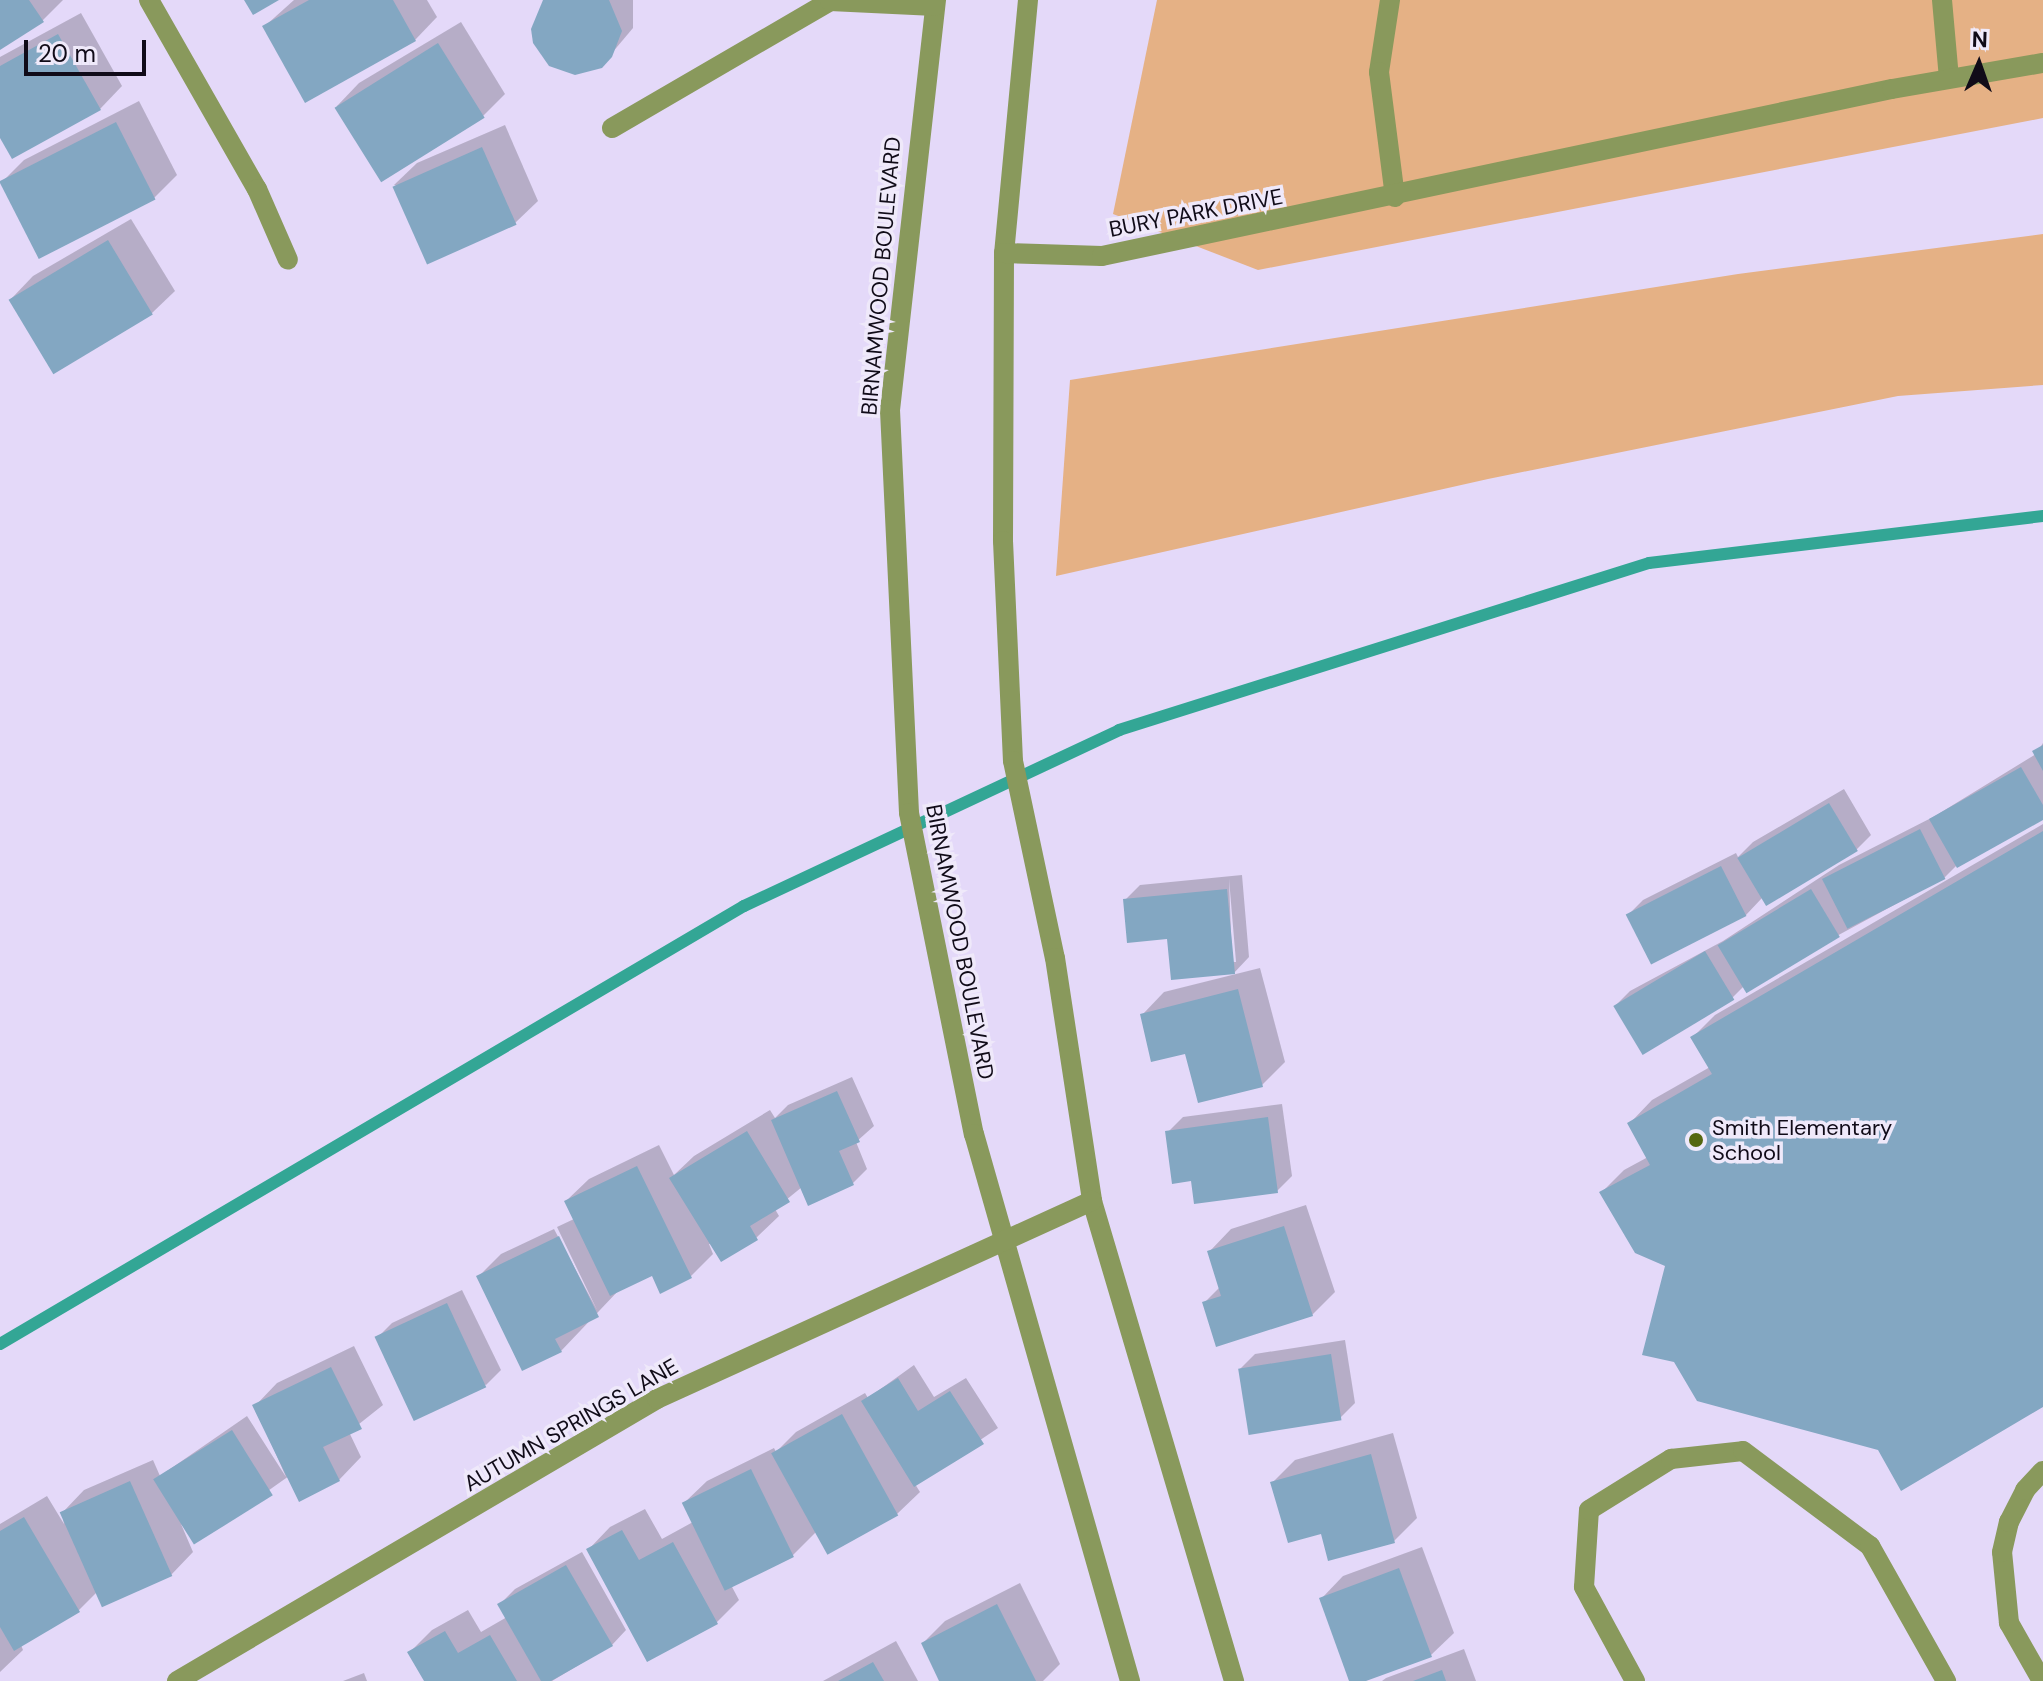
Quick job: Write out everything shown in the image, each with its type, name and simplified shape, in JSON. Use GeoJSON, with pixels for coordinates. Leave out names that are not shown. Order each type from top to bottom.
{"type":"FeatureCollection","features":[{"type":"Feature","properties":{"kind":"street"},"geometry":{"type":"LineString","coordinates":[[149,0],[257,189],[288,260]]}},
{"type":"Feature","properties":{"kind":"street"},"geometry":{"type":"LineString","coordinates":[[1028,0],[1004,253],[1003,541],[1013,761],[1055,958],[1092,1201],[1234,1681]]}},
{"type":"Feature","properties":{"kind":"street"},"geometry":{"type":"LineString","coordinates":[[1390,0],[1379,72],[1395,197]]}},
{"type":"Feature","properties":{"kind":"street"},"geometry":{"type":"LineString","coordinates":[[1942,0],[1949,78]]}},
{"type":"Feature","properties":{"kind":"street"},"geometry":{"type":"LineString","coordinates":[[612,128],[830,1],[936,3]]}},
{"type":"Feature","properties":{"kind":"street","name":"BIRNAMWOOD BOULEVARD"},"geometry":{"type":"LineString","coordinates":[[936,3],[890,410],[909,813],[974,1134],[1130,1681]]}},
{"type":"Feature","properties":{"kind":"street","name":"BURY PARK DRIVE"},"geometry":{"type":"LineString","coordinates":[[1004,253],[1102,256],[1395,197],[1949,78],[2043,63]]}},
{"type":"Feature","properties":{"kind":"street","name":"AUTUMN SPRINGS LANE"},"geometry":{"type":"LineString","coordinates":[[177,1681],[657,1399],[1092,1201]]}},
{"type":"Feature","properties":{"kind":"street"},"geometry":{"type":"LineString","coordinates":[[1635,1681],[1584,1587],[1589,1510],[1671,1459],[1743,1451],[1870,1546],[1946,1681]]}},
{"type":"Feature","properties":{"kind":"street"},"geometry":{"type":"LineString","coordinates":[[2042,1681],[2009,1623],[2002,1552],[2009,1522],[2025,1490],[2043,1471]]}},
{"type":"Feature","properties":{"kind":"shaded area"},"geometry":{"type":"Polygon","coordinates":[[[1157,0],[2043,0],[2043,118],[1258,270],[1113,214],[1157,0]]]}},
{"type":"Feature","properties":{"kind":"shaded area"},"geometry":{"type":"Polygon","coordinates":[[[2043,234],[2043,385],[1898,396],[1488,479],[1056,576],[1070,380],[1738,274],[2043,234]]]}},
{"type":"Feature","properties":{"kind":"building"},"geometry":{"type":"Polygon","coordinates":[[[0,0],[29,0],[44,22],[0,50],[0,0]]]}},
{"type":"Feature","properties":{"kind":"building"},"geometry":{"type":"Polygon","coordinates":[[[244,0],[279,0],[253,15],[244,0]]]}},
{"type":"Feature","properties":{"kind":"building"},"geometry":{"type":"Polygon","coordinates":[[[309,0],[393,0],[416,41],[305,103],[262,26],[309,0]]]}},
{"type":"Feature","properties":{"kind":"building"},"geometry":{"type":"Polygon","coordinates":[[[543,0],[609,0],[622,31],[612,57],[602,68],[575,75],[549,66],[533,43],[531,29],[543,0]]]}},
{"type":"Feature","properties":{"kind":"building"},"geometry":{"type":"Polygon","coordinates":[[[58,34],[101,110],[12,159],[0,138],[0,66],[58,34]]]}},
{"type":"Feature","properties":{"kind":"building"},"geometry":{"type":"Polygon","coordinates":[[[438,43],[485,118],[381,182],[335,108],[438,43]]]}},
{"type":"Feature","properties":{"kind":"building"},"geometry":{"type":"Polygon","coordinates":[[[116,122],[155,200],[39,259],[0,181],[116,122]]]}},
{"type":"Feature","properties":{"kind":"building"},"geometry":{"type":"Polygon","coordinates":[[[482,147],[517,225],[427,265],[392,187],[482,147]]]}},
{"type":"Feature","properties":{"kind":"building"},"geometry":{"type":"Polygon","coordinates":[[[108,240],[153,315],[53,374],[9,300],[108,240]]]}},
{"type":"Feature","properties":{"kind":"building"},"geometry":{"type":"Polygon","coordinates":[[[2043,745],[2043,771],[2032,751],[2043,745]]]}},
{"type":"Feature","properties":{"kind":"building"},"geometry":{"type":"Polygon","coordinates":[[[2021,767],[2043,805],[2043,820],[1957,868],[1929,819],[2021,767]]]}},
{"type":"Feature","properties":{"kind":"building"},"geometry":{"type":"Polygon","coordinates":[[[1829,803],[1858,851],[1766,906],[1737,858],[1829,803]]]}},
{"type":"Feature","properties":{"kind":"building"},"geometry":{"type":"Polygon","coordinates":[[[1920,829],[1945,879],[1847,929],[1822,879],[1920,829]]]}},
{"type":"Feature","properties":{"kind":"building"},"geometry":{"type":"Polygon","coordinates":[[[2043,831],[2043,1407],[1901,1491],[1878,1450],[1697,1401],[1674,1362],[1642,1355],[1665,1266],[1635,1253],[1599,1192],[1650,1165],[1627,1123],[1712,1074],[1690,1037],[2043,831]]]}},
{"type":"Feature","properties":{"kind":"building"},"geometry":{"type":"Polygon","coordinates":[[[1721,866],[1746,916],[1651,964],[1626,915],[1721,866]]]}},
{"type":"Feature","properties":{"kind":"building"},"geometry":{"type":"Polygon","coordinates":[[[1227,889],[1235,974],[1171,980],[1167,939],[1127,943],[1123,899],[1227,889]]]}},
{"type":"Feature","properties":{"kind":"building"},"geometry":{"type":"Polygon","coordinates":[[[1811,889],[1840,937],[1746,993],[1718,945],[1811,889]]]}},
{"type":"Feature","properties":{"kind":"building"},"geometry":{"type":"Polygon","coordinates":[[[1705,951],[1734,1000],[1643,1055],[1613,1006],[1705,951]]]}},
{"type":"Feature","properties":{"kind":"building"},"geometry":{"type":"Polygon","coordinates":[[[1238,989],[1263,1087],[1198,1103],[1185,1054],[1151,1062],[1140,1014],[1238,989]]]}},
{"type":"Feature","properties":{"kind":"building"},"geometry":{"type":"Polygon","coordinates":[[[837,1091],[860,1142],[839,1151],[854,1185],[808,1206],[771,1120],[837,1091]]]}},
{"type":"Feature","properties":{"kind":"building"},"geometry":{"type":"Polygon","coordinates":[[[1268,1117],[1278,1193],[1194,1204],[1191,1181],[1172,1184],[1165,1131],[1268,1117]]]}},
{"type":"Feature","properties":{"kind":"building"},"geometry":{"type":"Polygon","coordinates":[[[747,1131],[790,1202],[750,1226],[758,1240],[721,1262],[669,1178],[747,1131]]]}},
{"type":"Feature","properties":{"kind":"building"},"geometry":{"type":"Polygon","coordinates":[[[637,1166],[692,1278],[660,1294],[652,1276],[610,1296],[564,1201],[637,1166]]]}},
{"type":"Feature","properties":{"kind":"building"},"geometry":{"type":"Polygon","coordinates":[[[1284,1226],[1313,1316],[1216,1347],[1202,1302],[1221,1296],[1207,1251],[1284,1226]]]}},
{"type":"Feature","properties":{"kind":"building"},"geometry":{"type":"Polygon","coordinates":[[[559,1236],[599,1317],[555,1339],[562,1352],[522,1371],[476,1276],[559,1236]]]}},
{"type":"Feature","properties":{"kind":"building"},"geometry":{"type":"Polygon","coordinates":[[[447,1303],[486,1387],[414,1421],[374,1337],[447,1303]]]}},
{"type":"Feature","properties":{"kind":"building"},"geometry":{"type":"Polygon","coordinates":[[[1331,1354],[1341,1420],[1249,1435],[1238,1369],[1331,1354]]]}},
{"type":"Feature","properties":{"kind":"building"},"geometry":{"type":"Polygon","coordinates":[[[331,1367],[362,1429],[323,1447],[340,1481],[299,1502],[252,1405],[331,1367]]]}},
{"type":"Feature","properties":{"kind":"building"},"geometry":{"type":"Polygon","coordinates":[[[898,1378],[918,1411],[950,1391],[984,1444],[914,1487],[861,1401],[898,1378]]]}},
{"type":"Feature","properties":{"kind":"building"},"geometry":{"type":"Polygon","coordinates":[[[842,1414],[898,1515],[827,1555],[771,1453],[842,1414]]]}},
{"type":"Feature","properties":{"kind":"building"},"geometry":{"type":"Polygon","coordinates":[[[232,1430],[273,1495],[194,1545],[153,1479],[232,1430]]]}},
{"type":"Feature","properties":{"kind":"building"},"geometry":{"type":"Polygon","coordinates":[[[1371,1454],[1395,1543],[1328,1561],[1321,1534],[1288,1543],[1270,1482],[1371,1454]]]}},
{"type":"Feature","properties":{"kind":"building"},"geometry":{"type":"Polygon","coordinates":[[[751,1469],[794,1557],[725,1591],[682,1503],[751,1469]]]}},
{"type":"Feature","properties":{"kind":"building"},"geometry":{"type":"Polygon","coordinates":[[[130,1481],[172,1576],[102,1607],[60,1512],[130,1481]]]}},
{"type":"Feature","properties":{"kind":"building"},"geometry":{"type":"Polygon","coordinates":[[[24,1517],[80,1612],[14,1651],[0,1627],[0,1531],[24,1517]]]}},
{"type":"Feature","properties":{"kind":"building"},"geometry":{"type":"Polygon","coordinates":[[[622,1530],[639,1560],[673,1542],[718,1624],[647,1662],[586,1549],[622,1530]]]}},
{"type":"Feature","properties":{"kind":"building"},"geometry":{"type":"Polygon","coordinates":[[[566,1565],[613,1646],[551,1681],[541,1681],[497,1604],[566,1565]]]}},
{"type":"Feature","properties":{"kind":"building"},"geometry":{"type":"Polygon","coordinates":[[[1399,1568],[1432,1657],[1366,1681],[1349,1681],[1319,1598],[1399,1568]]]}},
{"type":"Feature","properties":{"kind":"building"},"geometry":{"type":"Polygon","coordinates":[[[997,1604],[1036,1681],[939,1681],[921,1643],[997,1604]]]}},
{"type":"Feature","properties":{"kind":"building"},"geometry":{"type":"Polygon","coordinates":[[[445,1631],[458,1653],[490,1635],[517,1681],[424,1681],[407,1652],[445,1631]]]}},
{"type":"Feature","properties":{"kind":"building"},"geometry":{"type":"Polygon","coordinates":[[[873,1662],[884,1681],[838,1681],[873,1662]]]}},
{"type":"Feature","properties":{"kind":"building"},"geometry":{"type":"Polygon","coordinates":[[[1442,1670],[1446,1681],[1413,1681],[1442,1670]]]}},
{"type":"Feature","properties":{"kind":"waterway"},"geometry":{"type":"LineString","coordinates":[[0,1344],[744,906],[1119,730],[1649,563],[2043,516]]}},
{"type":"Feature","properties":{"kind":"place","name":"Smith Elementary School"},"geometry":{"type":"Point","coordinates":[1696,1140]}}]}
